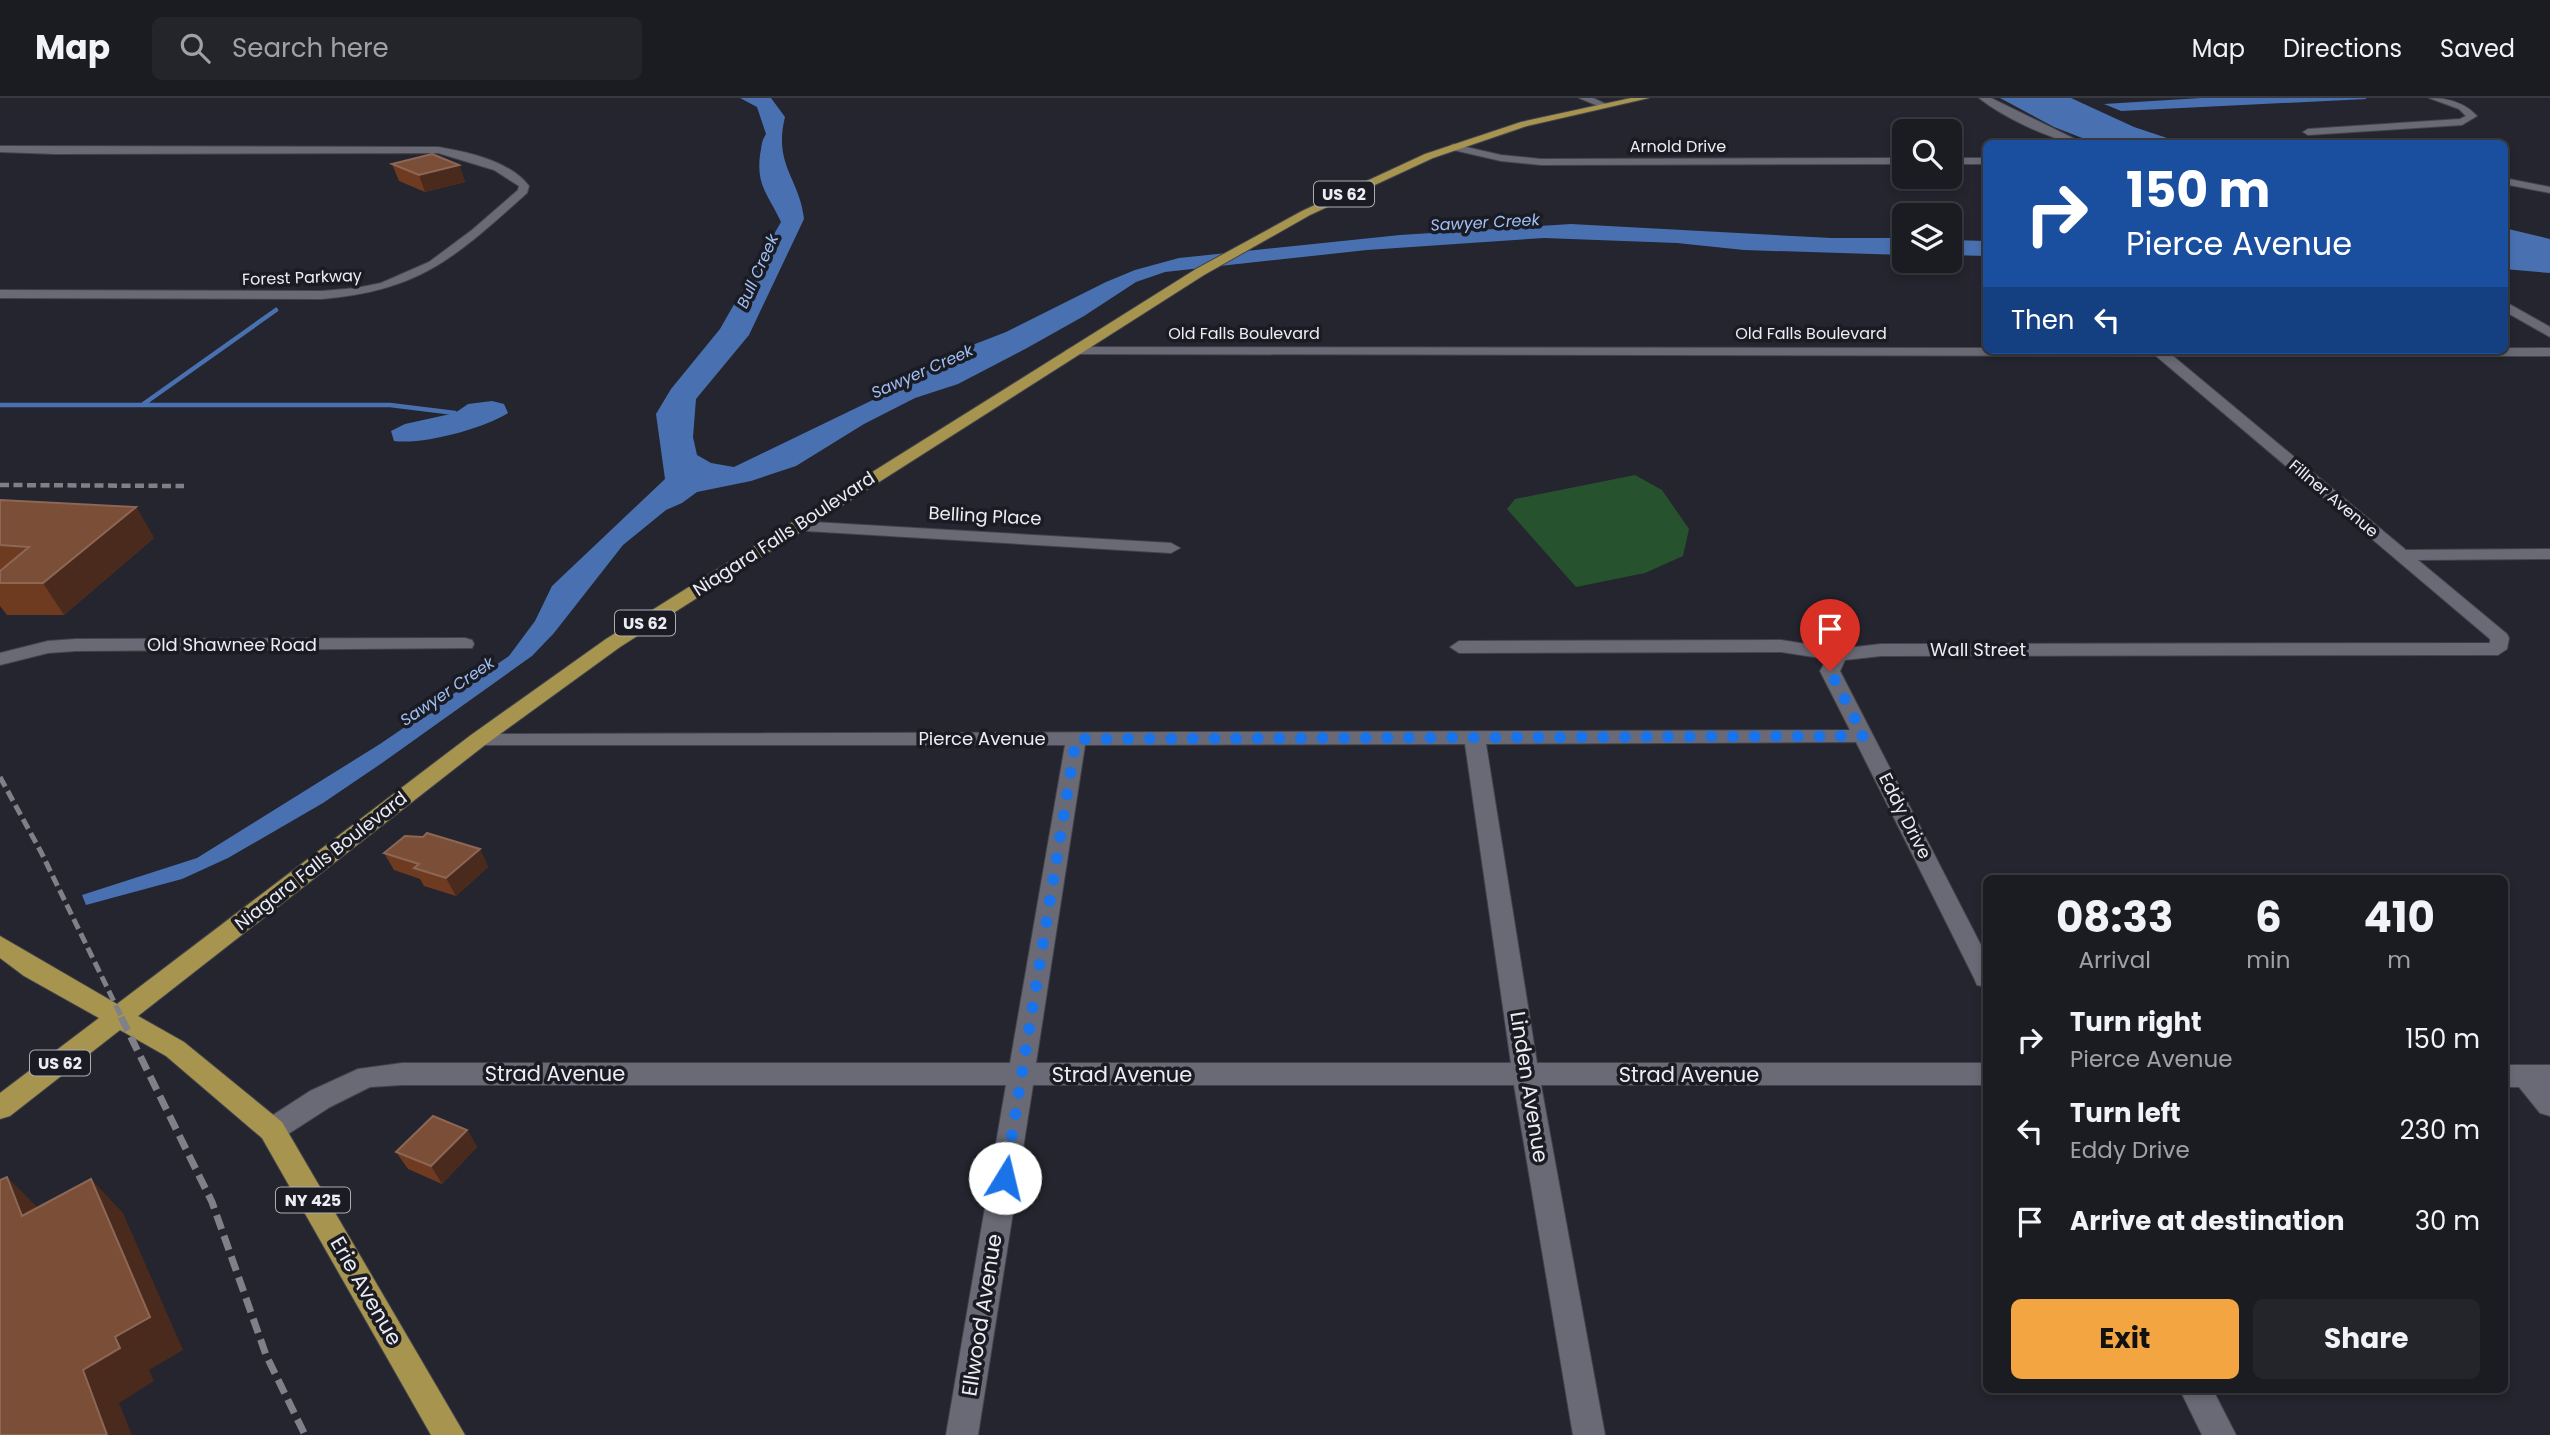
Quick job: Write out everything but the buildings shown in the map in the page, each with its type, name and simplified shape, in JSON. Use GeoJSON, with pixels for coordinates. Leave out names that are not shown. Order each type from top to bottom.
{"type":"FeatureCollection","features":[{"type":"Feature","properties":{"kind":"main road","name":"Niagara Falls Boulevard"},"geometry":{"type":"LineString","coordinates":[[0,1108],[478,740],[613,643],[1200,272],[1238,249],[1353,190],[1453,146],[1511,127],[1644,98]]}},
{"type":"Feature","properties":{"kind":"main road","name":"NY 425"},"geometry":{"type":"LineString","coordinates":[[0,945],[33,969],[120,1017]]}},
{"type":"Feature","properties":{"kind":"main road","name":"Erie Avenue"},"geometry":{"type":"LineString","coordinates":[[120,1017],[175,1049],[272,1130],[449,1435]]}},
{"type":"Feature","properties":{"kind":"street"},"geometry":{"type":"LineString","coordinates":[[1584,98],[1603,105]]}},
{"type":"Feature","properties":{"kind":"street"},"geometry":{"type":"LineString","coordinates":[[1984,98],[2026,121],[2071,140]]}},
{"type":"Feature","properties":{"kind":"street"},"geometry":{"type":"LineString","coordinates":[[2334,140],[2308,132],[2453,123],[2462,122],[2472,116],[2462,107],[2434,98]]}},
{"type":"Feature","properties":{"kind":"street","name":"Arnold Drive"},"geometry":{"type":"LineString","coordinates":[[1453,146],[1511,159],[1541,162],[1892,161]]}},
{"type":"Feature","properties":{"kind":"street","name":"Forest Parkway"},"geometry":{"type":"LineString","coordinates":[[0,149],[449,151],[514,176],[522,183],[523,191],[437,264],[407,279],[369,290],[322,295],[0,294]]}},
{"type":"Feature","properties":{"kind":"street"},"geometry":{"type":"LineString","coordinates":[[1962,161],[1983,161]]}},
{"type":"Feature","properties":{"kind":"street"},"geometry":{"type":"LineString","coordinates":[[2508,182],[2550,190]]}},
{"type":"Feature","properties":{"kind":"street"},"geometry":{"type":"LineString","coordinates":[[2508,307],[2550,333]]}},
{"type":"Feature","properties":{"kind":"street","name":"Old Falls Boulevard"},"geometry":{"type":"LineString","coordinates":[[1072,351],[1983,351]]}},
{"type":"Feature","properties":{"kind":"street","name":"Old Falls Boulevard"},"geometry":{"type":"LineString","coordinates":[[2508,352],[2550,352]]}},
{"type":"Feature","properties":{"kind":"street","name":"Fillner Avenue"},"geometry":{"type":"LineString","coordinates":[[2163,354],[2500,638],[2498,649]]}},
{"type":"Feature","properties":{"kind":"street","name":"Belling Place"},"geometry":{"type":"LineString","coordinates":[[796,526],[1171,548]]}},
{"type":"Feature","properties":{"kind":"street"},"geometry":{"type":"LineString","coordinates":[[2401,555],[2550,554]]}},
{"type":"Feature","properties":{"kind":"street","name":"Old Shawnee Road"},"geometry":{"type":"LineString","coordinates":[[0,659],[48,647],[76,645],[466,644]]}},
{"type":"Feature","properties":{"kind":"street","name":"Wall Street"},"geometry":{"type":"LineString","coordinates":[[1459,648],[1781,646],[1838,655],[1881,650],[2498,649]]}},
{"type":"Feature","properties":{"kind":"street","name":"Eddy Drive"},"geometry":{"type":"LineString","coordinates":[[1838,655],[1830,671],[1983,972]]}},
{"type":"Feature","properties":{"kind":"street","name":"Pierce Avenue"},"geometry":{"type":"LineString","coordinates":[[478,740],[1864,736]]}},
{"type":"Feature","properties":{"kind":"street","name":"Ellwood Avenue"},"geometry":{"type":"LineString","coordinates":[[962,1435],[1076,739]]}},
{"type":"Feature","properties":{"kind":"street","name":"Linden Avenue"},"geometry":{"type":"LineString","coordinates":[[1475,739],[1526,1076],[1589,1435]]}},
{"type":"Feature","properties":{"kind":"street","name":"Strad Avenue"},"geometry":{"type":"LineString","coordinates":[[272,1130],[320,1099],[367,1077],[402,1074],[1983,1074]]}},
{"type":"Feature","properties":{"kind":"street"},"geometry":{"type":"LineString","coordinates":[[2527,1076],[2550,1105]]}},
{"type":"Feature","properties":{"kind":"street"},"geometry":{"type":"LineString","coordinates":[[2198,1393],[2220,1435]]}},
{"type":"Feature","properties":{"kind":"green space"},"geometry":{"type":"Polygon","coordinates":[[[1635,475],[1662,490],[1689,529],[1683,556],[1645,573],[1576,587],[1507,509],[1515,499],[1635,475]]]}},
{"type":"Feature","properties":{"kind":"water","name":"Bull Creek"},"geometry":{"type":"Polygon","coordinates":[[[740,98],[771,98],[785,117],[782,148],[802,205],[804,219],[749,335],[696,399],[693,437],[697,455],[711,463],[734,467],[881,396],[957,351],[1006,332],[1106,282],[1135,270],[1179,258],[1400,235],[1571,224],[1831,238],[1892,238],[1892,255],[1744,250],[1677,243],[1544,238],[1367,250],[1165,272],[1136,282],[1084,316],[1027,348],[958,384],[915,398],[864,424],[796,466],[751,481],[697,492],[666,510],[623,545],[554,633],[532,656],[382,763],[323,803],[228,858],[182,879],[86,905],[82,895],[197,858],[380,744],[509,656],[535,621],[552,586],[665,479],[656,414],[671,389],[720,329],[781,222],[764,190],[760,175],[760,155],[766,134],[757,107],[740,98]]]}},
{"type":"Feature","properties":{"kind":"water"},"geometry":{"type":"Polygon","coordinates":[[[2000,98],[2071,98],[2134,127],[2173,140],[2087,140],[2054,127],[2000,98]]]}},
{"type":"Feature","properties":{"kind":"water"},"geometry":{"type":"Polygon","coordinates":[[[2201,98],[2367,99],[2121,111],[2104,104],[2201,98]]]}},
{"type":"Feature","properties":{"kind":"water"},"geometry":{"type":"Polygon","coordinates":[[[2508,229],[2550,239],[2550,273],[2508,269],[2508,229]]]}},
{"type":"Feature","properties":{"kind":"water"},"geometry":{"type":"Polygon","coordinates":[[[1962,240],[1983,241],[1983,256],[1962,255],[1962,240]]]}},
{"type":"Feature","properties":{"kind":"water"},"geometry":{"type":"Polygon","coordinates":[[[492,401],[504,404],[508,413],[484,425],[452,434],[420,441],[394,441],[391,431],[405,424],[455,413],[468,404],[492,401]]]}},
{"type":"Feature","properties":{"kind":"waterway"},"geometry":{"type":"LineString","coordinates":[[142,405],[276,310]]}},
{"type":"Feature","properties":{"kind":"waterway"},"geometry":{"type":"LineString","coordinates":[[0,405],[142,405]]}},
{"type":"Feature","properties":{"kind":"waterway"},"geometry":{"type":"LineString","coordinates":[[142,405],[390,405],[455,413]]}},
{"type":"Feature","properties":{"kind":"railway"},"geometry":{"type":"LineString","coordinates":[[0,485],[184,486]]}},
{"type":"Feature","properties":{"kind":"railway"},"geometry":{"type":"LineString","coordinates":[[0,777],[41,852],[122,1018]]}},
{"type":"Feature","properties":{"kind":"railway"},"geometry":{"type":"LineString","coordinates":[[121,1017],[212,1202],[266,1355],[305,1435]]}},
{"type":"Feature","properties":{"kind":"route"},"geometry":{"type":"LineString","coordinates":[[1005,1178],[1076,739],[1864,736],[1830,671]]}},
{"type":"Feature","properties":{"kind":"water label","name":"Sawyer Creek"},"geometry":{"type":"Point","coordinates":[1485,222]}},
{"type":"Feature","properties":{"kind":"water label","name":"Sawyer Creek"},"geometry":{"type":"Point","coordinates":[922,371]}},
{"type":"Feature","properties":{"kind":"water label","name":"Sawyer Creek"},"geometry":{"type":"Point","coordinates":[447,691]}}]}
